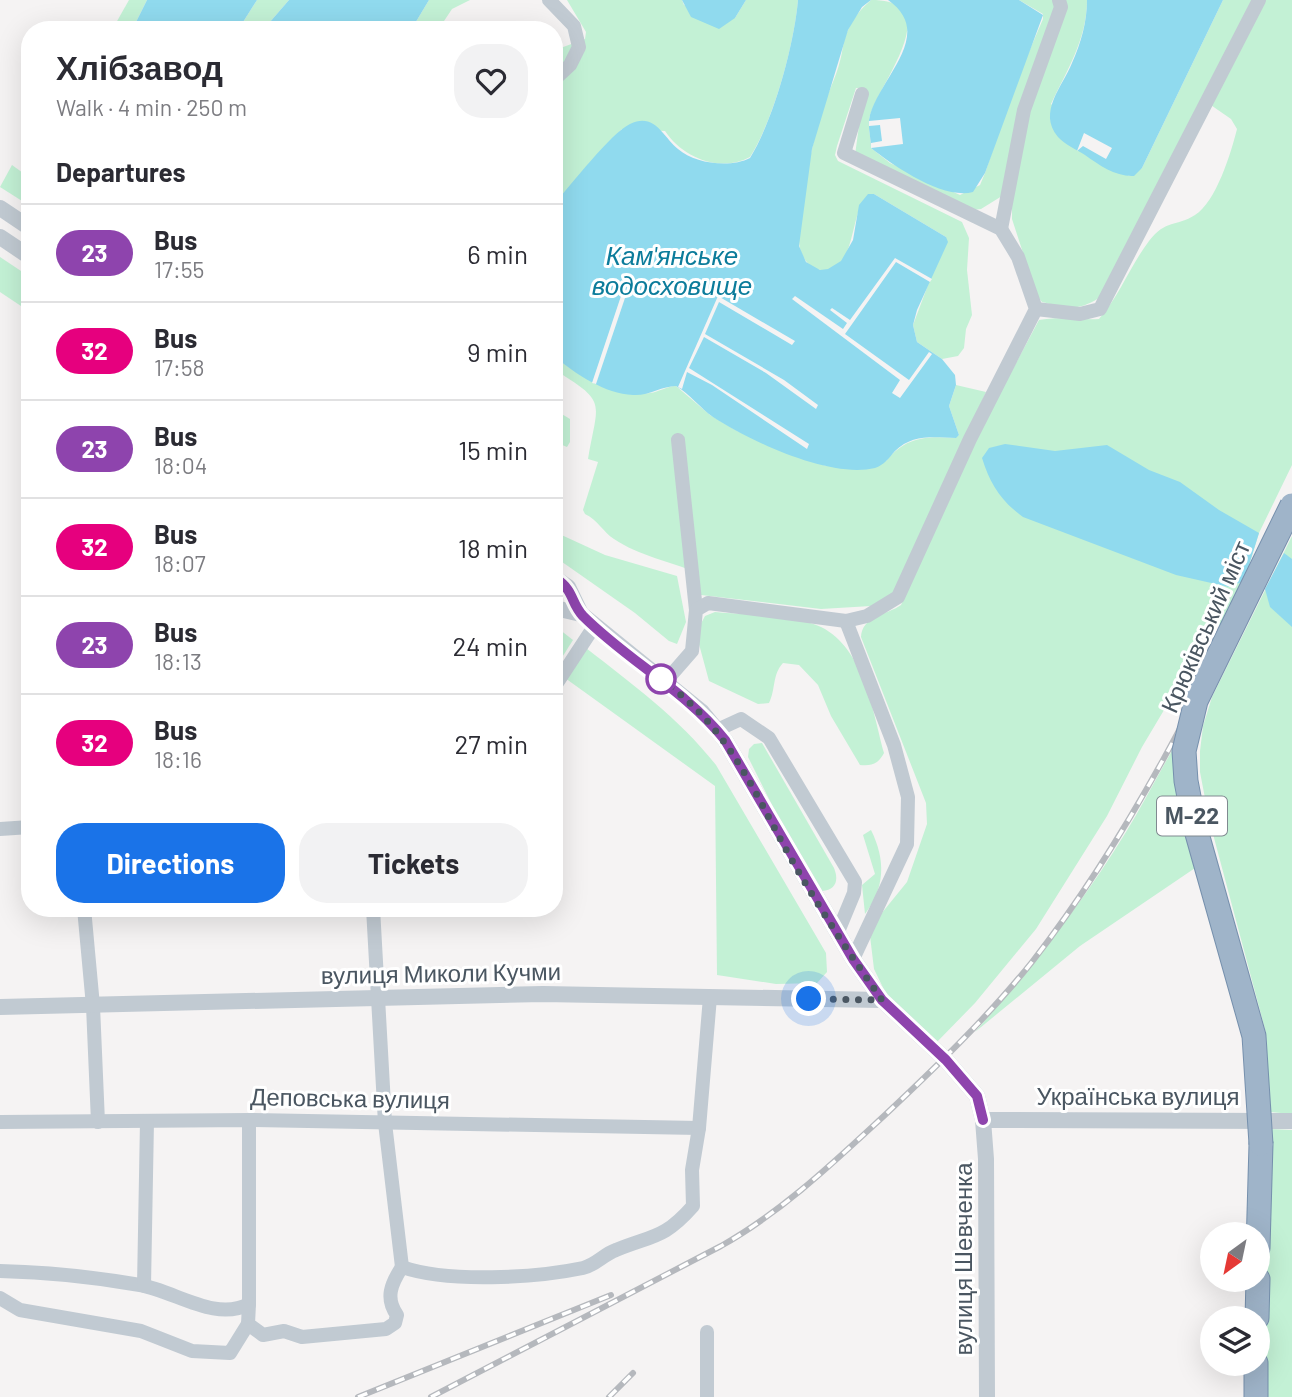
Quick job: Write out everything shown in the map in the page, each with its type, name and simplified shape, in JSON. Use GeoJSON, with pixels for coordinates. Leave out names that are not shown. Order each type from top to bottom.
{"type":"FeatureCollection","features":[{"type":"Feature","properties":{"kind":"highway","name":"Крюківський міст"},"geometry":{"type":"LineString","coordinates":[[1259,1222],[1261,1143],[1254,1036],[1194,823],[1186,781],[1184,751],[1196,701],[1292,505]]}},
{"type":"Feature","properties":{"kind":"highway"},"geometry":{"type":"LineString","coordinates":[[1256,1376],[1256,1397]]}},
{"type":"Feature","properties":{"kind":"street"},"geometry":{"type":"LineString","coordinates":[[549,0],[574,26],[579,47],[570,65],[563,72]]}},
{"type":"Feature","properties":{"kind":"street"},"geometry":{"type":"LineString","coordinates":[[1001,229],[1024,110],[1061,8],[1059,0]]}},
{"type":"Feature","properties":{"kind":"street"},"geometry":{"type":"LineString","coordinates":[[1036,309],[1080,314],[1100,309],[1259,0]]}},
{"type":"Feature","properties":{"kind":"street"},"geometry":{"type":"LineString","coordinates":[[696,610],[708,603],[846,621],[867,616],[898,597],[970,439],[1036,309],[1018,257],[1001,229],[844,153],[862,94]]}},
{"type":"Feature","properties":{"kind":"street"},"geometry":{"type":"LineString","coordinates":[[0,208],[21,222]]}},
{"type":"Feature","properties":{"kind":"street"},"geometry":{"type":"LineString","coordinates":[[0,237],[21,251]]}},
{"type":"Feature","properties":{"kind":"street"},"geometry":{"type":"LineString","coordinates":[[665,682],[692,651],[696,610],[678,440]]}},
{"type":"Feature","properties":{"kind":"street"},"geometry":{"type":"LineString","coordinates":[[563,584],[568,587],[581,614]]}},
{"type":"Feature","properties":{"kind":"street"},"geometry":{"type":"LineString","coordinates":[[563,610],[581,614]]}},
{"type":"Feature","properties":{"kind":"street","name":"вулиця Шевченка"},"geometry":{"type":"LineString","coordinates":[[581,614],[702,712],[717,730],[743,770],[837,934],[882,1000],[946,1060],[977,1096],[983,1120],[986,1158],[988,1397]]}},
{"type":"Feature","properties":{"kind":"street"},"geometry":{"type":"LineString","coordinates":[[846,621],[894,745],[908,797],[907,844],[853,959]]}},
{"type":"Feature","properties":{"kind":"street"},"geometry":{"type":"LineString","coordinates":[[563,673],[595,625]]}},
{"type":"Feature","properties":{"kind":"street"},"geometry":{"type":"LineString","coordinates":[[717,730],[741,719],[769,738],[855,883],[855,893],[837,934]]}},
{"type":"Feature","properties":{"kind":"street"},"geometry":{"type":"LineString","coordinates":[[0,829],[21,828]]}},
{"type":"Feature","properties":{"kind":"street"},"geometry":{"type":"LineString","coordinates":[[85,917],[93,1006],[98,1122]]}},
{"type":"Feature","properties":{"kind":"street"},"geometry":{"type":"LineString","coordinates":[[248,1324],[263,1335],[284,1331],[302,1337],[386,1329],[396,1324],[397,1315],[390,1305],[390,1293],[402,1267],[386,1122],[374,917]]}},
{"type":"Feature","properties":{"kind":"street","name":"вулиця Миколи Кучми"},"geometry":{"type":"LineString","coordinates":[[0,1007],[379,997],[882,1000]]}},
{"type":"Feature","properties":{"kind":"street"},"geometry":{"type":"LineString","coordinates":[[402,1267],[418,1273],[487,1278],[585,1267],[614,1251],[647,1242],[681,1220],[693,1206],[692,1170],[699,1128],[710,997]]}},
{"type":"Feature","properties":{"kind":"street"},"geometry":{"type":"LineString","coordinates":[[0,1298],[20,1310],[141,1331],[192,1350],[230,1353],[248,1324],[249,1120]]}},
{"type":"Feature","properties":{"kind":"street","name":"Деповська вулиця"},"geometry":{"type":"LineString","coordinates":[[0,1122],[249,1120],[699,1128]]}},
{"type":"Feature","properties":{"kind":"street","name":"Українська вулиця"},"geometry":{"type":"LineString","coordinates":[[983,1120],[1292,1121]]}},
{"type":"Feature","properties":{"kind":"street"},"geometry":{"type":"LineString","coordinates":[[144,1286],[147,1121]]}},
{"type":"Feature","properties":{"kind":"street"},"geometry":{"type":"LineString","coordinates":[[0,1271],[144,1286],[194,1303],[227,1310],[240,1309],[249,1304]]}},
{"type":"Feature","properties":{"kind":"street"},"geometry":{"type":"LineString","coordinates":[[707,1332],[708,1397]]}},
{"type":"Feature","properties":{"kind":"green space"},"geometry":{"type":"Polygon","coordinates":[[[129,0],[147,0],[136,21],[117,21],[129,0]]]}},
{"type":"Feature","properties":{"kind":"green space"},"geometry":{"type":"Polygon","coordinates":[[[257,0],[289,0],[271,21],[244,21],[257,0]]]}},
{"type":"Feature","properties":{"kind":"green space"},"geometry":{"type":"Polygon","coordinates":[[[429,0],[470,0],[452,9],[444,21],[416,21],[429,0]]]}},
{"type":"Feature","properties":{"kind":"green space"},"geometry":{"type":"Polygon","coordinates":[[[567,0],[682,0],[684,5],[735,18],[746,0],[798,0],[782,81],[767,123],[750,157],[738,162],[715,163],[682,149],[665,131],[622,129],[563,194],[563,47],[585,39],[586,32],[567,0]]]}},
{"type":"Feature","properties":{"kind":"green space"},"geometry":{"type":"Polygon","coordinates":[[[871,0],[894,4],[906,14],[907,30],[902,48],[869,120],[871,148],[890,163],[960,195],[980,185],[1016,82],[1043,19],[1043,14],[1019,0],[1087,0],[1080,41],[1051,104],[1129,176],[1142,168],[1223,0],[1292,0],[1292,465],[1259,533],[1244,581],[1223,626],[1209,624],[1192,655],[1192,663],[1142,747],[1107,816],[1036,929],[975,1003],[935,1044],[889,1000],[874,969],[870,936],[881,914],[907,882],[927,824],[926,803],[861,637],[862,630],[870,620],[901,605],[979,432],[1039,320],[1099,319],[1155,234],[1203,209],[1227,163],[1237,129],[1231,119],[1205,101],[1099,298],[1077,307],[1065,307],[1042,302],[1037,296],[1012,219],[1012,203],[1002,196],[981,209],[973,210],[855,155],[864,89],[856,88],[837,146],[835,155],[838,161],[962,222],[969,238],[967,270],[972,315],[966,329],[964,348],[958,356],[942,359],[917,342],[913,325],[946,237],[874,194],[866,198],[860,207],[848,249],[842,261],[834,268],[821,270],[810,266],[800,249],[802,201],[822,111],[848,30],[871,0]]]}},
{"type":"Feature","properties":{"kind":"green space"},"geometry":{"type":"Polygon","coordinates":[[[12,165],[21,172],[21,200],[0,187],[12,165]]]}},
{"type":"Feature","properties":{"kind":"green space"},"geometry":{"type":"Polygon","coordinates":[[[0,257],[21,271],[21,306],[0,292],[0,257]]]}},
{"type":"Feature","properties":{"kind":"green space"},"geometry":{"type":"Polygon","coordinates":[[[563,363],[587,378],[625,392],[650,393],[676,386],[710,415],[737,431],[826,466],[886,461],[901,447],[917,440],[934,437],[955,438],[959,435],[949,406],[956,385],[986,392],[895,592],[871,606],[821,609],[701,595],[697,573],[624,545],[585,514],[583,510],[598,462],[588,459],[596,414],[591,397],[563,376],[563,363]]]}},
{"type":"Feature","properties":{"kind":"green space"},"geometry":{"type":"Polygon","coordinates":[[[563,415],[570,419],[570,442],[567,447],[563,445],[563,415]]]}},
{"type":"Feature","properties":{"kind":"green space"},"geometry":{"type":"Polygon","coordinates":[[[563,536],[605,555],[677,576],[686,622],[677,644],[669,641],[635,613],[563,563],[563,536]]]}},
{"type":"Feature","properties":{"kind":"green space"},"geometry":{"type":"Polygon","coordinates":[[[1292,536],[1292,1114],[1269,1112],[1266,1033],[1209,819],[1200,772],[1200,751],[1203,726],[1212,697],[1292,536]]]}},
{"type":"Feature","properties":{"kind":"green space"},"geometry":{"type":"Polygon","coordinates":[[[715,612],[797,620],[821,627],[836,637],[857,665],[871,701],[884,753],[879,760],[871,765],[860,765],[831,716],[818,685],[799,665],[783,663],[777,672],[769,703],[758,704],[709,681],[696,633],[705,616],[715,612]]]}},
{"type":"Feature","properties":{"kind":"green space"},"geometry":{"type":"Polygon","coordinates":[[[563,632],[573,640],[563,656],[563,632]]]}},
{"type":"Feature","properties":{"kind":"green space"},"geometry":{"type":"Polygon","coordinates":[[[586,648],[671,717],[716,765],[826,953],[827,972],[817,983],[776,984],[717,975],[715,786],[565,678],[586,648]]]}},
{"type":"Feature","properties":{"kind":"green space"},"geometry":{"type":"Polygon","coordinates":[[[1181,735],[1201,864],[1080,946],[975,1032],[1035,960],[1092,885],[1181,735]]]}},
{"type":"Feature","properties":{"kind":"green space"},"geometry":{"type":"Polygon","coordinates":[[[762,743],[834,868],[836,880],[830,889],[822,891],[780,821],[748,757],[749,749],[754,744],[762,743]]]}},
{"type":"Feature","properties":{"kind":"green space"},"geometry":{"type":"Polygon","coordinates":[[[871,830],[879,852],[881,874],[872,904],[865,914],[862,885],[875,874],[863,835],[871,830]]]}},
{"type":"Feature","properties":{"kind":"green space"},"geometry":{"type":"Polygon","coordinates":[[[1268,1129],[1292,1130],[1292,1397],[1265,1397],[1265,1376],[1270,1376],[1270,1306],[1266,1306],[1266,1292],[1270,1292],[1270,1222],[1267,1222],[1268,1129]]]}},
{"type":"Feature","properties":{"kind":"water"},"geometry":{"type":"Polygon","coordinates":[[[147,0],[257,0],[244,21],[136,21],[147,0]]]}},
{"type":"Feature","properties":{"kind":"water"},"geometry":{"type":"Polygon","coordinates":[[[289,0],[429,0],[416,21],[271,21],[289,0]]]}},
{"type":"Feature","properties":{"kind":"water"},"geometry":{"type":"Polygon","coordinates":[[[682,0],[746,0],[735,18],[719,29],[691,17],[682,0]]]}},
{"type":"Feature","properties":{"kind":"water","name":"Кам'янське водосховище"},"geometry":{"type":"Polygon","coordinates":[[[798,0],[871,0],[862,7],[848,30],[812,149],[799,246],[806,262],[820,270],[828,269],[841,261],[853,240],[859,205],[868,194],[874,194],[946,237],[948,242],[917,310],[913,325],[917,342],[942,359],[955,375],[956,385],[949,406],[959,435],[956,438],[923,438],[908,442],[875,468],[836,468],[791,456],[729,427],[676,386],[639,395],[622,394],[591,382],[563,363],[563,193],[622,129],[639,121],[652,123],[678,149],[703,161],[723,164],[750,158],[775,103],[792,38],[798,0]]]}},
{"type":"Feature","properties":{"kind":"water"},"geometry":{"type":"Polygon","coordinates":[[[888,0],[1019,0],[1043,15],[985,173],[973,192],[948,191],[919,180],[871,148],[869,120],[874,105],[906,43],[907,28],[902,14],[888,0]]]}},
{"type":"Feature","properties":{"kind":"water"},"geometry":{"type":"Polygon","coordinates":[[[1087,0],[1223,0],[1142,168],[1134,176],[1121,175],[1102,166],[1064,142],[1052,128],[1051,109],[1078,48],[1085,24],[1087,0]]]}},
{"type":"Feature","properties":{"kind":"water"},"geometry":{"type":"Polygon","coordinates":[[[1005,444],[1055,451],[1107,445],[1149,470],[1180,482],[1219,510],[1259,533],[1244,581],[1229,587],[1176,575],[1023,517],[1008,505],[997,491],[982,458],[989,448],[1005,444]]]}},
{"type":"Feature","properties":{"kind":"water"},"geometry":{"type":"Polygon","coordinates":[[[1284,553],[1292,559],[1292,627],[1270,607],[1265,589],[1284,553]]]}},
{"type":"Feature","properties":{"kind":"pier"},"geometry":{"type":"Polygon","coordinates":[[[900,118],[903,144],[871,148],[871,143],[882,141],[880,125],[869,126],[869,121],[900,118]]]}},
{"type":"Feature","properties":{"kind":"pier"},"geometry":{"type":"Polygon","coordinates":[[[1084,133],[1112,148],[1106,159],[1083,146],[1077,151],[1084,133]]]}},
{"type":"Feature","properties":{"kind":"pier"},"geometry":{"type":"Polygon","coordinates":[[[895,258],[932,279],[930,282],[896,262],[845,334],[909,380],[929,352],[932,354],[900,398],[892,393],[900,380],[792,299],[795,296],[843,329],[847,323],[830,310],[832,308],[850,320],[895,258]]]}},
{"type":"Feature","properties":{"kind":"pier"},"geometry":{"type":"Polygon","coordinates":[[[622,293],[626,295],[596,384],[592,383],[622,293]]]}},
{"type":"Feature","properties":{"kind":"pier"},"geometry":{"type":"Polygon","coordinates":[[[718,296],[795,341],[792,345],[719,302],[705,334],[784,380],[818,405],[816,409],[766,373],[704,337],[689,368],[809,444],[807,449],[712,385],[687,372],[682,389],[678,387],[718,296]]]}},
{"type":"Feature","properties":{"kind":"railway"},"geometry":{"type":"LineString","coordinates":[[431,1397],[744,1232],[787,1202],[827,1168],[962,1041],[1032,962],[1108,854],[1174,740],[1292,504]]}},
{"type":"Feature","properties":{"kind":"railway"},"geometry":{"type":"LineString","coordinates":[[358,1397],[611,1295]]}},
{"type":"Feature","properties":{"kind":"railway"},"geometry":{"type":"LineString","coordinates":[[609,1397],[633,1373]]}},
{"type":"Feature","properties":{"kind":"bus line","name":"23"},"geometry":{"type":"LineString","coordinates":[[563,584],[568,587],[581,614],[702,712],[725,740],[853,959],[882,1000],[946,1060],[977,1096],[983,1120]]}},
{"type":"Feature","properties":{"kind":"route"},"geometry":{"type":"LineString","coordinates":[[661,679],[702,712],[725,740],[791,857],[853,959],[882,1000],[809,999]]}}]}
